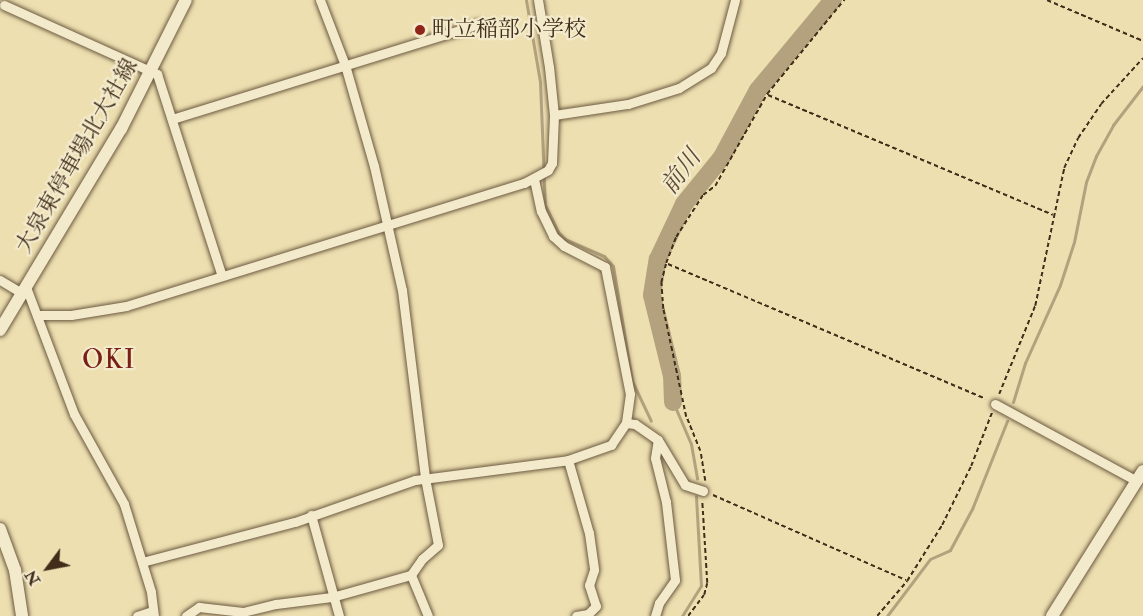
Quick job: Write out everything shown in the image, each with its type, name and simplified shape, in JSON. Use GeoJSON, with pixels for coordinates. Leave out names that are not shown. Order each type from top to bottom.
{"type":"FeatureCollection","features":[{"type":"Feature","properties":{"kind":"main road","name":"大泉東停車場北大社線"},"geometry":{"type":"LineString","coordinates":[[1,326],[121,129],[186,0]]}},
{"type":"Feature","properties":{"kind":"main road"},"geometry":{"type":"LineString","coordinates":[[1052,616],[1140,476]]}},
{"type":"Feature","properties":{"kind":"main road"},"geometry":{"type":"LineString","coordinates":[[0,529],[15,570],[22,616]]}},
{"type":"Feature","properties":{"kind":"street"},"geometry":{"type":"LineString","coordinates":[[186,616],[199,607],[238,614],[276,604],[332,597],[411,575],[422,560],[438,545],[425,478],[402,290],[389,225],[345,65],[320,0]]}},
{"type":"Feature","properties":{"kind":"street"},"geometry":{"type":"LineString","coordinates":[[38,315],[71,315],[126,306],[389,225],[536,177],[548,170],[552,163],[554,116],[538,0]]}},
{"type":"Feature","properties":{"kind":"street"},"geometry":{"type":"LineString","coordinates":[[554,116],[628,104],[680,88],[711,68],[721,53],[735,0]]}},
{"type":"Feature","properties":{"kind":"street"},"geometry":{"type":"LineString","coordinates":[[0,15],[6,2],[157,74],[222,276]]}},
{"type":"Feature","properties":{"kind":"street"},"geometry":{"type":"LineString","coordinates":[[172,118],[479,24]]}},
{"type":"Feature","properties":{"kind":"street"},"geometry":{"type":"LineString","coordinates":[[142,562],[295,522],[425,478],[568,460],[611,445],[626,423],[630,394],[605,267],[564,246],[553,236],[541,211],[536,177]]}},
{"type":"Feature","properties":{"kind":"street"},"geometry":{"type":"LineString","coordinates":[[0,280],[24,290],[38,315],[74,414],[124,504],[151,592],[153,614],[137,616]]}},
{"type":"Feature","properties":{"kind":"street"},"geometry":{"type":"LineString","coordinates":[[995,404],[1140,476]]}},
{"type":"Feature","properties":{"kind":"street"},"geometry":{"type":"LineString","coordinates":[[626,423],[641,426],[658,440],[685,484],[704,491]]}},
{"type":"Feature","properties":{"kind":"street"},"geometry":{"type":"LineString","coordinates":[[655,616],[659,603],[675,580],[666,502],[655,458],[658,440]]}},
{"type":"Feature","properties":{"kind":"street"},"geometry":{"type":"LineString","coordinates":[[568,460],[589,533],[594,570],[589,585],[596,606],[588,614],[576,616]]}},
{"type":"Feature","properties":{"kind":"street"},"geometry":{"type":"LineString","coordinates":[[311,515],[339,616]]}},
{"type":"Feature","properties":{"kind":"street"},"geometry":{"type":"LineString","coordinates":[[411,575],[428,616]]}},
{"type":"Feature","properties":{"kind":"path"},"geometry":{"type":"LineString","coordinates":[[688,616],[704,595],[707,583],[701,510],[706,477],[700,451],[686,417],[663,309],[661,283],[666,263],[676,237],[703,195],[715,186],[767,94],[844,0]]}},
{"type":"Feature","properties":{"kind":"path"},"geometry":{"type":"LineString","coordinates":[[1047,0],[1143,41]]}},
{"type":"Feature","properties":{"kind":"path"},"geometry":{"type":"LineString","coordinates":[[877,616],[907,581],[942,525],[971,466],[1035,306],[1064,168],[1078,138],[1101,104],[1143,58]]}},
{"type":"Feature","properties":{"kind":"path"},"geometry":{"type":"LineString","coordinates":[[767,94],[1053,214]]}},
{"type":"Feature","properties":{"kind":"path"},"geometry":{"type":"LineString","coordinates":[[666,263],[995,404]]}},
{"type":"Feature","properties":{"kind":"path"},"geometry":{"type":"LineString","coordinates":[[704,491],[907,581]]}},
{"type":"Feature","properties":{"kind":"waterway"},"geometry":{"type":"LineString","coordinates":[[526,0],[540,82],[545,205],[558,232],[565,239],[604,256],[613,266],[632,381],[651,421]]}},
{"type":"Feature","properties":{"kind":"waterway","name":"前川"},"geometry":{"type":"LineString","coordinates":[[673,402],[672,376],[652,295],[658,259],[684,204],[722,157],[758,90],[833,0]]}},
{"type":"Feature","properties":{"kind":"waterway"},"geometry":{"type":"LineString","coordinates":[[1013,402],[1025,363],[1060,285],[1074,242],[1086,182],[1096,156],[1113,125],[1143,86]]}},
{"type":"Feature","properties":{"kind":"waterway"},"geometry":{"type":"LineString","coordinates":[[673,402],[691,444],[697,478]]}},
{"type":"Feature","properties":{"kind":"waterway"},"geometry":{"type":"LineString","coordinates":[[887,616],[930,559],[950,550],[972,509],[1007,421]]}},
{"type":"Feature","properties":{"kind":"waterway"},"geometry":{"type":"LineString","coordinates":[[682,616],[701,586],[696,496]]}},
{"type":"Feature","properties":{"kind":"place","name":"町立稲部小学校"},"geometry":{"type":"Point","coordinates":[420,30]}},
{"type":"Feature","properties":{"kind":"district","name":"OKI"},"geometry":{"type":"Point","coordinates":[109,361]}}]}
